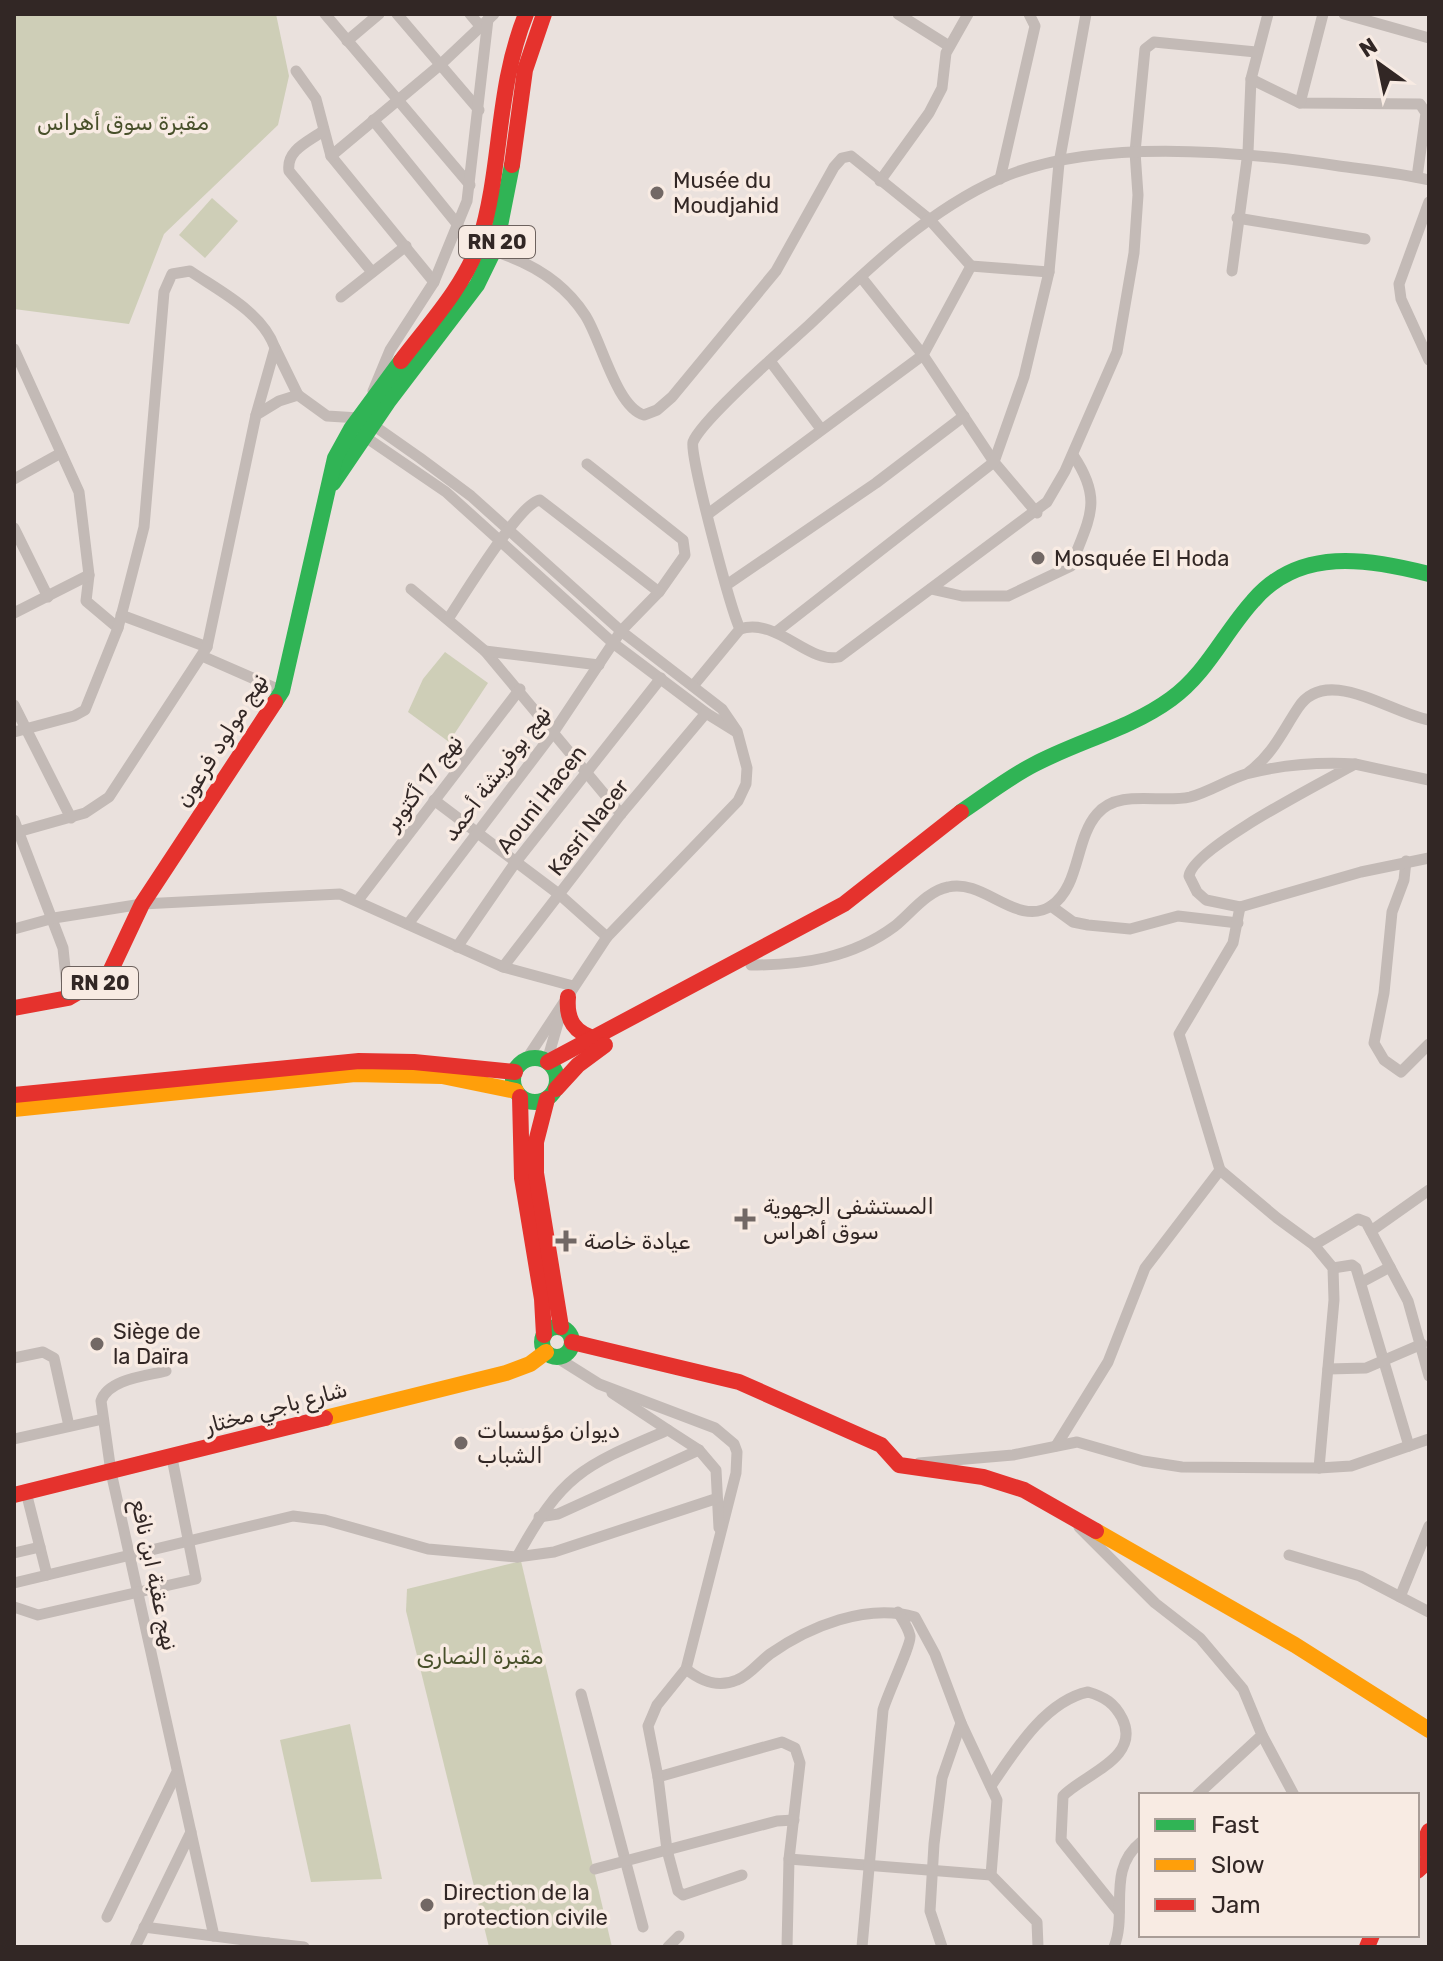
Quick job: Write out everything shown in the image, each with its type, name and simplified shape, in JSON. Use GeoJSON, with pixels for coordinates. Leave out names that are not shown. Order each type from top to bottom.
{"type":"FeatureCollection","features":[{"type":"Feature","properties":{"kind":"street"},"geometry":{"type":"LineString","coordinates":[[325,14],[470,185]]}},
{"type":"Feature","properties":{"kind":"street"},"geometry":{"type":"LineString","coordinates":[[347,41],[379,14]]}},
{"type":"Feature","properties":{"kind":"street"},"geometry":{"type":"LineString","coordinates":[[397,14],[479,110]]}},
{"type":"Feature","properties":{"kind":"street"},"geometry":{"type":"LineString","coordinates":[[470,14],[488,20]]}},
{"type":"Feature","properties":{"kind":"street","name":"RN 20"},"geometry":{"type":"LineString","coordinates":[[487,249],[500,97],[526,14]]}},
{"type":"Feature","properties":{"kind":"street","name":"RN 20"},"geometry":{"type":"LineString","coordinates":[[360,422],[487,249],[507,212],[521,82],[534,34],[544,14]]}},
{"type":"Feature","properties":{"kind":"street"},"geometry":{"type":"LineString","coordinates":[[898,14],[949,46]]}},
{"type":"Feature","properties":{"kind":"street"},"geometry":{"type":"LineString","coordinates":[[880,181],[929,113],[942,88],[949,46],[968,14]]}},
{"type":"Feature","properties":{"kind":"street"},"geometry":{"type":"LineString","coordinates":[[1000,179],[1035,26],[1029,14]]}},
{"type":"Feature","properties":{"kind":"street"},"geometry":{"type":"LineString","coordinates":[[776,632],[994,462],[1024,377],[1049,272],[1059,163],[1086,14]]}},
{"type":"Feature","properties":{"kind":"street"},"geometry":{"type":"LineString","coordinates":[[1232,271],[1248,152],[1251,79],[1268,14]]}},
{"type":"Feature","properties":{"kind":"street"},"geometry":{"type":"LineString","coordinates":[[1300,103],[1323,14]]}},
{"type":"Feature","properties":{"kind":"street"},"geometry":{"type":"LineString","coordinates":[[1344,14],[1380,19],[1429,38]]}},
{"type":"Feature","properties":{"kind":"street"},"geometry":{"type":"LineString","coordinates":[[331,156],[440,65],[488,20]]}},
{"type":"Feature","properties":{"kind":"street"},"geometry":{"type":"LineString","coordinates":[[360,422],[390,350],[434,282],[458,225],[470,185],[488,20]]}},
{"type":"Feature","properties":{"kind":"street"},"geometry":{"type":"LineString","coordinates":[[693,686],[740,629],[750,625],[776,632],[825,658],[835,658],[1037,513],[1047,502],[1073,455],[1117,352],[1134,253],[1138,195],[1135,152],[1148,43],[1256,52]]}},
{"type":"Feature","properties":{"kind":"street"},"geometry":{"type":"LineString","coordinates":[[296,71],[316,99],[331,156],[434,282]]}},
{"type":"Feature","properties":{"kind":"street"},"geometry":{"type":"LineString","coordinates":[[740,629],[731,609],[728,584],[694,465],[693,443],[770,361],[929,219],[1000,179],[1059,163],[1135,152],[1248,152],[1423,178],[1426,113],[1420,104],[1300,103],[1251,79]]}},
{"type":"Feature","properties":{"kind":"street"},"geometry":{"type":"LineString","coordinates":[[373,120],[458,225]]}},
{"type":"Feature","properties":{"kind":"street"},"geometry":{"type":"LineString","coordinates":[[323,131],[294,152],[288,162],[289,171],[372,272]]}},
{"type":"Feature","properties":{"kind":"street"},"geometry":{"type":"LineString","coordinates":[[487,249],[516,257],[558,283],[569,294],[586,316],[626,401],[644,415],[657,410],[672,397],[776,271],[839,160],[851,156],[929,219],[971,266],[1049,272]]}},
{"type":"Feature","properties":{"kind":"street"},"geometry":{"type":"LineString","coordinates":[[1429,202],[1399,284],[1401,299],[1429,360]]}},
{"type":"Feature","properties":{"kind":"street"},"geometry":{"type":"LineString","coordinates":[[1237,218],[1365,239]]}},
{"type":"Feature","properties":{"kind":"street"},"geometry":{"type":"LineString","coordinates":[[341,297],[406,246]]}},
{"type":"Feature","properties":{"kind":"street"},"geometry":{"type":"LineString","coordinates":[[708,514],[923,355],[971,266]]}},
{"type":"Feature","properties":{"kind":"street"},"geometry":{"type":"LineString","coordinates":[[14,732],[74,716],[85,710],[118,628],[144,527],[164,292],[172,274],[190,271],[240,305],[268,332],[298,395],[327,416],[360,422],[471,496],[621,631],[722,709],[737,731],[747,768],[746,784],[738,801],[607,937],[521,1066],[518,1094],[522,1178],[542,1299],[542,1344],[551,1355],[699,1450],[716,1470],[718,1479],[715,1499],[719,1529],[717,1544]]}},
{"type":"Feature","properties":{"kind":"street"},"geometry":{"type":"LineString","coordinates":[[861,277],[923,355],[994,462],[1037,513]]}},
{"type":"Feature","properties":{"kind":"street"},"geometry":{"type":"LineString","coordinates":[[68,998],[63,948],[54,918],[16,828],[71,818],[100,805],[120,784],[204,652],[256,415],[275,348]]}},
{"type":"Feature","properties":{"kind":"street"},"geometry":{"type":"LineString","coordinates":[[14,349],[79,492],[89,575],[88,604],[118,628]]}},
{"type":"Feature","properties":{"kind":"street"},"geometry":{"type":"LineString","coordinates":[[770,361],[821,429]]}},
{"type":"Feature","properties":{"kind":"street"},"geometry":{"type":"LineString","coordinates":[[256,415],[279,401],[298,395]]}},
{"type":"Feature","properties":{"kind":"street"},"geometry":{"type":"LineString","coordinates":[[728,584],[876,483],[964,416]]}},
{"type":"Feature","properties":{"kind":"street"},"geometry":{"type":"LineString","coordinates":[[360,422],[446,492],[613,643],[706,713],[737,731]]}},
{"type":"Feature","properties":{"kind":"street","name":"نهج مولود فرعون"},"geometry":{"type":"LineString","coordinates":[[142,904],[282,691],[335,458],[360,422]]}},
{"type":"Feature","properties":{"kind":"street"},"geometry":{"type":"LineString","coordinates":[[14,479],[61,453]]}},
{"type":"Feature","properties":{"kind":"street"},"geometry":{"type":"LineString","coordinates":[[931,589],[962,596],[1008,596],[1071,566],[1085,528],[1092,490],[1090,480],[1073,455]]}},
{"type":"Feature","properties":{"kind":"street","name":"نهج بوفريشة أحمد"},"geometry":{"type":"LineString","coordinates":[[408,924],[553,733],[621,631],[659,592],[685,555],[683,540],[587,464]]}},
{"type":"Feature","properties":{"kind":"street"},"geometry":{"type":"LineString","coordinates":[[448,619],[507,530],[533,501],[545,501],[659,592]]}},
{"type":"Feature","properties":{"kind":"street"},"geometry":{"type":"LineString","coordinates":[[14,528],[48,597]]}},
{"type":"Feature","properties":{"kind":"street"},"geometry":{"type":"LineString","coordinates":[[14,1095],[359,1061],[521,1066],[548,1062],[819,927],[926,838],[994,789],[1062,750],[1135,720],[1171,699],[1203,670],[1254,599],[1298,567],[1331,560],[1366,559],[1429,574]]}},
{"type":"Feature","properties":{"kind":"street"},"geometry":{"type":"LineString","coordinates":[[14,613],[89,575]]}},
{"type":"Feature","properties":{"kind":"street"},"geometry":{"type":"LineString","coordinates":[[411,589],[485,651],[520,689],[621,814]]}},
{"type":"Feature","properties":{"kind":"street"},"geometry":{"type":"LineString","coordinates":[[121,615],[282,691]]}},
{"type":"Feature","properties":{"kind":"street"},"geometry":{"type":"LineString","coordinates":[[485,651],[599,665]]}},
{"type":"Feature","properties":{"kind":"street","name":"Aouni Hacen"},"geometry":{"type":"LineString","coordinates":[[457,947],[515,863],[661,678]]}},
{"type":"Feature","properties":{"kind":"street"},"geometry":{"type":"LineString","coordinates":[[1246,774],[1266,759],[1302,702],[1319,690],[1333,687],[1405,715],[1429,720]]}},
{"type":"Feature","properties":{"kind":"street","name":"نهج 17 أكتوبر"},"geometry":{"type":"LineString","coordinates":[[359,899],[520,689]]}},
{"type":"Feature","properties":{"kind":"street"},"geometry":{"type":"LineString","coordinates":[[14,705],[71,818]]}},
{"type":"Feature","properties":{"kind":"street","name":"Kasri Nacer"},"geometry":{"type":"LineString","coordinates":[[503,967],[621,814],[706,713]]}},
{"type":"Feature","properties":{"kind":"street"},"geometry":{"type":"LineString","coordinates":[[14,1109],[355,1074],[442,1076],[518,1094],[535,1103],[552,1094],[578,1065],[617,1038],[748,962],[806,962],[854,950],[884,934],[945,887],[965,886],[1024,911],[1038,911],[1051,906],[1065,889],[1093,818],[1108,804],[1126,800],[1188,797],[1246,774],[1319,762],[1355,764],[1429,780]]}},
{"type":"Feature","properties":{"kind":"street"},"geometry":{"type":"LineString","coordinates":[[1355,764],[1224,839],[1191,867],[1190,881],[1202,897],[1217,905],[1240,907],[1406,861],[1429,858]]}},
{"type":"Feature","properties":{"kind":"street"},"geometry":{"type":"LineString","coordinates":[[434,800],[560,895],[607,937]]}},
{"type":"Feature","properties":{"kind":"street"},"geometry":{"type":"LineString","coordinates":[[1406,861],[1404,880],[1392,912],[1384,993],[1374,1043],[1384,1060],[1401,1072],[1429,1044]]}},
{"type":"Feature","properties":{"kind":"street"},"geometry":{"type":"LineString","coordinates":[[14,929],[54,918],[142,904],[340,894],[359,899],[457,947],[568,995]]}},
{"type":"Feature","properties":{"kind":"street","name":"RN 20"},"geometry":{"type":"LineString","coordinates":[[14,1008],[68,998],[99,983],[109,974],[142,904]]}},
{"type":"Feature","properties":{"kind":"street"},"geometry":{"type":"LineString","coordinates":[[1051,906],[1073,922],[1101,927],[1130,929],[1178,916],[1238,923]]}},
{"type":"Feature","properties":{"kind":"street"},"geometry":{"type":"LineString","coordinates":[[1240,907],[1233,943],[1179,1034],[1220,1170],[1314,1245],[1333,1268],[1319,1468]]}},
{"type":"Feature","properties":{"kind":"street"},"geometry":{"type":"LineString","coordinates":[[568,995],[571,1023],[583,1035],[597,1039]]}},
{"type":"Feature","properties":{"kind":"street"},"geometry":{"type":"LineString","coordinates":[[548,1062],[568,995]]}},
{"type":"Feature","properties":{"kind":"street"},"geometry":{"type":"LineString","coordinates":[[548,1062],[557,1074],[536,1142],[536,1173],[561,1327]]}},
{"type":"Feature","properties":{"kind":"street"},"geometry":{"type":"LineString","coordinates":[[1056,1446],[1108,1362],[1145,1268],[1220,1170]]}},
{"type":"Feature","properties":{"kind":"street"},"geometry":{"type":"LineString","coordinates":[[1371,1231],[1429,1190]]}},
{"type":"Feature","properties":{"kind":"street"},"geometry":{"type":"LineString","coordinates":[[1314,1245],[1358,1219],[1366,1222],[1408,1301],[1428,1359],[1429,1376]]}},
{"type":"Feature","properties":{"kind":"street"},"geometry":{"type":"LineString","coordinates":[[1333,1268],[1352,1265],[1362,1282],[1409,1446]]}},
{"type":"Feature","properties":{"kind":"street"},"geometry":{"type":"LineString","coordinates":[[1362,1282],[1390,1267]]}},
{"type":"Feature","properties":{"kind":"street"},"geometry":{"type":"LineString","coordinates":[[544,1335],[551,1328],[561,1327],[569,1333],[572,1342],[569,1351],[551,1355]]}},
{"type":"Feature","properties":{"kind":"street"},"geometry":{"type":"LineString","coordinates":[[572,1342],[739,1382],[881,1445],[899,1465],[1004,1482],[1295,1645],[1390,1702],[1429,1730]]}},
{"type":"Feature","properties":{"kind":"street"},"geometry":{"type":"LineString","coordinates":[[1328,1369],[1366,1368],[1422,1344]]}},
{"type":"Feature","properties":{"kind":"street"},"geometry":{"type":"LineString","coordinates":[[14,1358],[43,1352],[54,1358],[69,1426]]}},
{"type":"Feature","properties":{"kind":"street","name":"شارع باجي مختار"},"geometry":{"type":"LineString","coordinates":[[20,1493],[172,1458],[361,1407],[506,1373],[551,1355]]}},
{"type":"Feature","properties":{"kind":"street"},"geometry":{"type":"LineString","coordinates":[[14,1439],[103,1419],[101,1401],[106,1391],[166,1371]]}},
{"type":"Feature","properties":{"kind":"street"},"geometry":{"type":"LineString","coordinates":[[599,1384],[689,1416],[715,1428],[734,1444],[736,1473],[686,1669],[657,1705],[648,1726],[675,1886],[683,1895],[742,1875]]}},
{"type":"Feature","properties":{"kind":"street","name":"نهج عقبة ابن نافع"},"geometry":{"type":"LineString","coordinates":[[103,1419],[111,1472],[214,1936]]}},
{"type":"Feature","properties":{"kind":"street"},"geometry":{"type":"LineString","coordinates":[[517,1557],[555,1493],[580,1472],[607,1456],[668,1430]]}},
{"type":"Feature","properties":{"kind":"street"},"geometry":{"type":"LineString","coordinates":[[899,1465],[1013,1455],[1077,1442],[1143,1461],[1182,1467],[1319,1468],[1351,1466],[1429,1439]]}},
{"type":"Feature","properties":{"kind":"street"},"geometry":{"type":"LineString","coordinates":[[539,1517],[558,1514],[699,1450]]}},
{"type":"Feature","properties":{"kind":"street"},"geometry":{"type":"LineString","coordinates":[[14,1607],[38,1615],[196,1579],[172,1458]]}},
{"type":"Feature","properties":{"kind":"street"},"geometry":{"type":"LineString","coordinates":[[20,1493],[47,1575]]}},
{"type":"Feature","properties":{"kind":"street"},"geometry":{"type":"LineString","coordinates":[[14,1583],[293,1516],[325,1520],[428,1549],[517,1557],[554,1552],[715,1499]]}},
{"type":"Feature","properties":{"kind":"street"},"geometry":{"type":"LineString","coordinates":[[1072,1521],[1155,1603],[1200,1638],[1243,1689],[1262,1735],[1293,1793]]}},
{"type":"Feature","properties":{"kind":"street"},"geometry":{"type":"LineString","coordinates":[[1400,1597],[1429,1526]]}},
{"type":"Feature","properties":{"kind":"street"},"geometry":{"type":"LineString","coordinates":[[14,1553],[40,1547]]}},
{"type":"Feature","properties":{"kind":"street"},"geometry":{"type":"LineString","coordinates":[[1289,1555],[1360,1576],[1429,1612]]}},
{"type":"Feature","properties":{"kind":"street"},"geometry":{"type":"LineString","coordinates":[[686,1669],[702,1680],[727,1683],[740,1679],[796,1638],[829,1624],[874,1613],[898,1612],[915,1617],[997,1800],[991,1875]]}},
{"type":"Feature","properties":{"kind":"street"},"geometry":{"type":"LineString","coordinates":[[862,1947],[867,1862],[883,1710],[891,1681],[910,1645],[910,1635],[898,1612]]}},
{"type":"Feature","properties":{"kind":"street"},"geometry":{"type":"LineString","coordinates":[[991,1786],[1019,1745],[1057,1707],[1088,1692],[1107,1698],[1121,1717],[1126,1738],[1122,1750],[1063,1796],[1060,1834],[1119,1912]]}},
{"type":"Feature","properties":{"kind":"street"},"geometry":{"type":"LineString","coordinates":[[581,1694],[643,1927]]}},
{"type":"Feature","properties":{"kind":"street"},"geometry":{"type":"LineString","coordinates":[[942,1947],[930,1911],[933,1869],[942,1778],[961,1723]]}},
{"type":"Feature","properties":{"kind":"street"},"geometry":{"type":"LineString","coordinates":[[1199,1793],[1262,1735]]}},
{"type":"Feature","properties":{"kind":"street"},"geometry":{"type":"LineString","coordinates":[[658,1777],[789,1744],[795,1748],[800,1763],[789,1859],[787,1947]]}},
{"type":"Feature","properties":{"kind":"street"},"geometry":{"type":"LineString","coordinates":[[107,1917],[176,1774]]}},
{"type":"Feature","properties":{"kind":"street"},"geometry":{"type":"LineString","coordinates":[[595,1869],[777,1821],[794,1820]]}},
{"type":"Feature","properties":{"kind":"street"},"geometry":{"type":"LineString","coordinates":[[135,1947],[191,1831]]}},
{"type":"Feature","properties":{"kind":"street"},"geometry":{"type":"LineString","coordinates":[[1424,1851],[1429,1831]]}},
{"type":"Feature","properties":{"kind":"street"},"geometry":{"type":"LineString","coordinates":[[1114,1947],[1119,1880],[1124,1864],[1139,1845]]}},
{"type":"Feature","properties":{"kind":"street"},"geometry":{"type":"LineString","coordinates":[[789,1859],[867,1862],[991,1875],[1032,1914],[1039,1929],[1038,1947]]}},
{"type":"Feature","properties":{"kind":"street"},"geometry":{"type":"LineString","coordinates":[[144,1927],[214,1936],[236,1943],[304,1947]]}},
{"type":"Feature","properties":{"kind":"street"},"geometry":{"type":"LineString","coordinates":[[668,1947],[679,1936]]}},
{"type":"Feature","properties":{"kind":"green space","name":"مقبرة سوق أهراس"},"geometry":{"type":"Polygon","coordinates":[[[14,14],[276,14],[289,76],[278,125],[164,234],[129,324],[14,309],[14,14]]]}},
{"type":"Feature","properties":{"kind":"green space"},"geometry":{"type":"Polygon","coordinates":[[[212,198],[238,221],[205,258],[179,235],[212,198]]]}},
{"type":"Feature","properties":{"kind":"green space"},"geometry":{"type":"Polygon","coordinates":[[[445,652],[488,683],[449,742],[408,712],[423,679],[445,652]]]}},
{"type":"Feature","properties":{"kind":"green space","name":"مقبرة النصارى"},"geometry":{"type":"Polygon","coordinates":[[[521,1561],[612,1947],[489,1947],[406,1611],[407,1589],[521,1561]]]}},
{"type":"Feature","properties":{"kind":"green space"},"geometry":{"type":"Polygon","coordinates":[[[350,1724],[382,1879],[311,1882],[280,1740],[350,1724]]]}},
{"type":"Feature","properties":{"kind":"traffic: fast"},"geometry":{"type":"LineString","coordinates":[[333,483],[388,402],[477,285],[496,246],[512,165]]}},
{"type":"Feature","properties":{"kind":"traffic: fast"},"geometry":{"type":"LineString","coordinates":[[275,702],[282,691],[335,458],[351,429],[401,361]]}},
{"type":"Feature","properties":{"kind":"traffic: fast"},"geometry":{"type":"LineString","coordinates":[[961,812],[1033,765],[1138,719],[1171,699],[1195,677],[1253,601],[1272,583],[1292,571],[1313,564],[1359,561],[1429,574]]}},
{"type":"Feature","properties":{"kind":"traffic: fast"},"geometry":{"type":"LineString","coordinates":[[535,1058],[551,1064],[557,1080],[551,1096],[535,1102],[519,1096],[513,1080],[519,1064],[535,1058]]}},
{"type":"Feature","properties":{"kind":"traffic: fast"},"geometry":{"type":"LineString","coordinates":[[557,1327],[568,1331],[572,1342],[568,1353],[557,1357],[546,1353],[542,1342],[546,1331],[557,1327]]}},
{"type":"Feature","properties":{"kind":"traffic: slow"},"geometry":{"type":"LineString","coordinates":[[14,1109],[355,1074],[442,1076],[516,1091]]}},
{"type":"Feature","properties":{"kind":"traffic: slow"},"geometry":{"type":"LineString","coordinates":[[325,1418],[506,1373],[530,1364],[546,1352]]}},
{"type":"Feature","properties":{"kind":"traffic: slow"},"geometry":{"type":"LineString","coordinates":[[1096,1531],[1295,1645],[1429,1730]]}},
{"type":"Feature","properties":{"kind":"traffic: jam"},"geometry":{"type":"LineString","coordinates":[[401,361],[455,290],[479,243],[492,186],[509,72],[526,14]]}},
{"type":"Feature","properties":{"kind":"traffic: jam"},"geometry":{"type":"LineString","coordinates":[[512,165],[525,70],[544,14]]}},
{"type":"Feature","properties":{"kind":"traffic: jam"},"geometry":{"type":"LineString","coordinates":[[14,1008],[68,998],[109,974],[142,904],[275,702]]}},
{"type":"Feature","properties":{"kind":"traffic: jam"},"geometry":{"type":"LineString","coordinates":[[548,1062],[844,904],[961,812]]}},
{"type":"Feature","properties":{"kind":"traffic: jam"},"geometry":{"type":"LineString","coordinates":[[568,997],[568,1012],[573,1024],[582,1033],[597,1039]]}},
{"type":"Feature","properties":{"kind":"traffic: jam"},"geometry":{"type":"LineString","coordinates":[[556,1089],[578,1065],[605,1045]]}},
{"type":"Feature","properties":{"kind":"traffic: jam"},"geometry":{"type":"LineString","coordinates":[[14,1095],[359,1061],[414,1062],[515,1072]]}},
{"type":"Feature","properties":{"kind":"traffic: jam"},"geometry":{"type":"LineString","coordinates":[[520,1097],[522,1178],[542,1299],[544,1335]]}},
{"type":"Feature","properties":{"kind":"traffic: jam"},"geometry":{"type":"LineString","coordinates":[[547,1099],[536,1142],[536,1173],[561,1327]]}},
{"type":"Feature","properties":{"kind":"traffic: jam"},"geometry":{"type":"LineString","coordinates":[[572,1342],[739,1382],[881,1445],[899,1465],[983,1477],[1024,1490],[1096,1531]]}},
{"type":"Feature","properties":{"kind":"traffic: jam"},"geometry":{"type":"LineString","coordinates":[[14,1495],[325,1418]]}},
{"type":"Feature","properties":{"kind":"traffic: jam"},"geometry":{"type":"LineString","coordinates":[[1421,1849],[1429,1831]]}},
{"type":"Feature","properties":{"kind":"traffic: jam"},"geometry":{"type":"LineString","coordinates":[[1419,1869],[1429,1860]]}},
{"type":"Feature","properties":{"kind":"traffic: jam"},"geometry":{"type":"LineString","coordinates":[[1367,1947],[1371,1937]]}},
{"type":"Feature","properties":{"kind":"place","name":"Musée du Moudjahid"},"geometry":{"type":"Point","coordinates":[657,193]}},
{"type":"Feature","properties":{"kind":"place","name":"Mosquée El Hoda"},"geometry":{"type":"Point","coordinates":[1038,558]}},
{"type":"Feature","properties":{"kind":"place","name":"المستشفى الجهوية سوق أهراس"},"geometry":{"type":"Point","coordinates":[745,1219]}},
{"type":"Feature","properties":{"kind":"place","name":"عيادة خاصة"},"geometry":{"type":"Point","coordinates":[566,1241]}},
{"type":"Feature","properties":{"kind":"place","name":"Siège de la Daïra"},"geometry":{"type":"Point","coordinates":[97,1344]}},
{"type":"Feature","properties":{"kind":"place","name":"ديوان مؤسسات الشباب"},"geometry":{"type":"Point","coordinates":[461,1443]}},
{"type":"Feature","properties":{"kind":"place","name":"Direction de la protection civile"},"geometry":{"type":"Point","coordinates":[427,1905]}}]}
